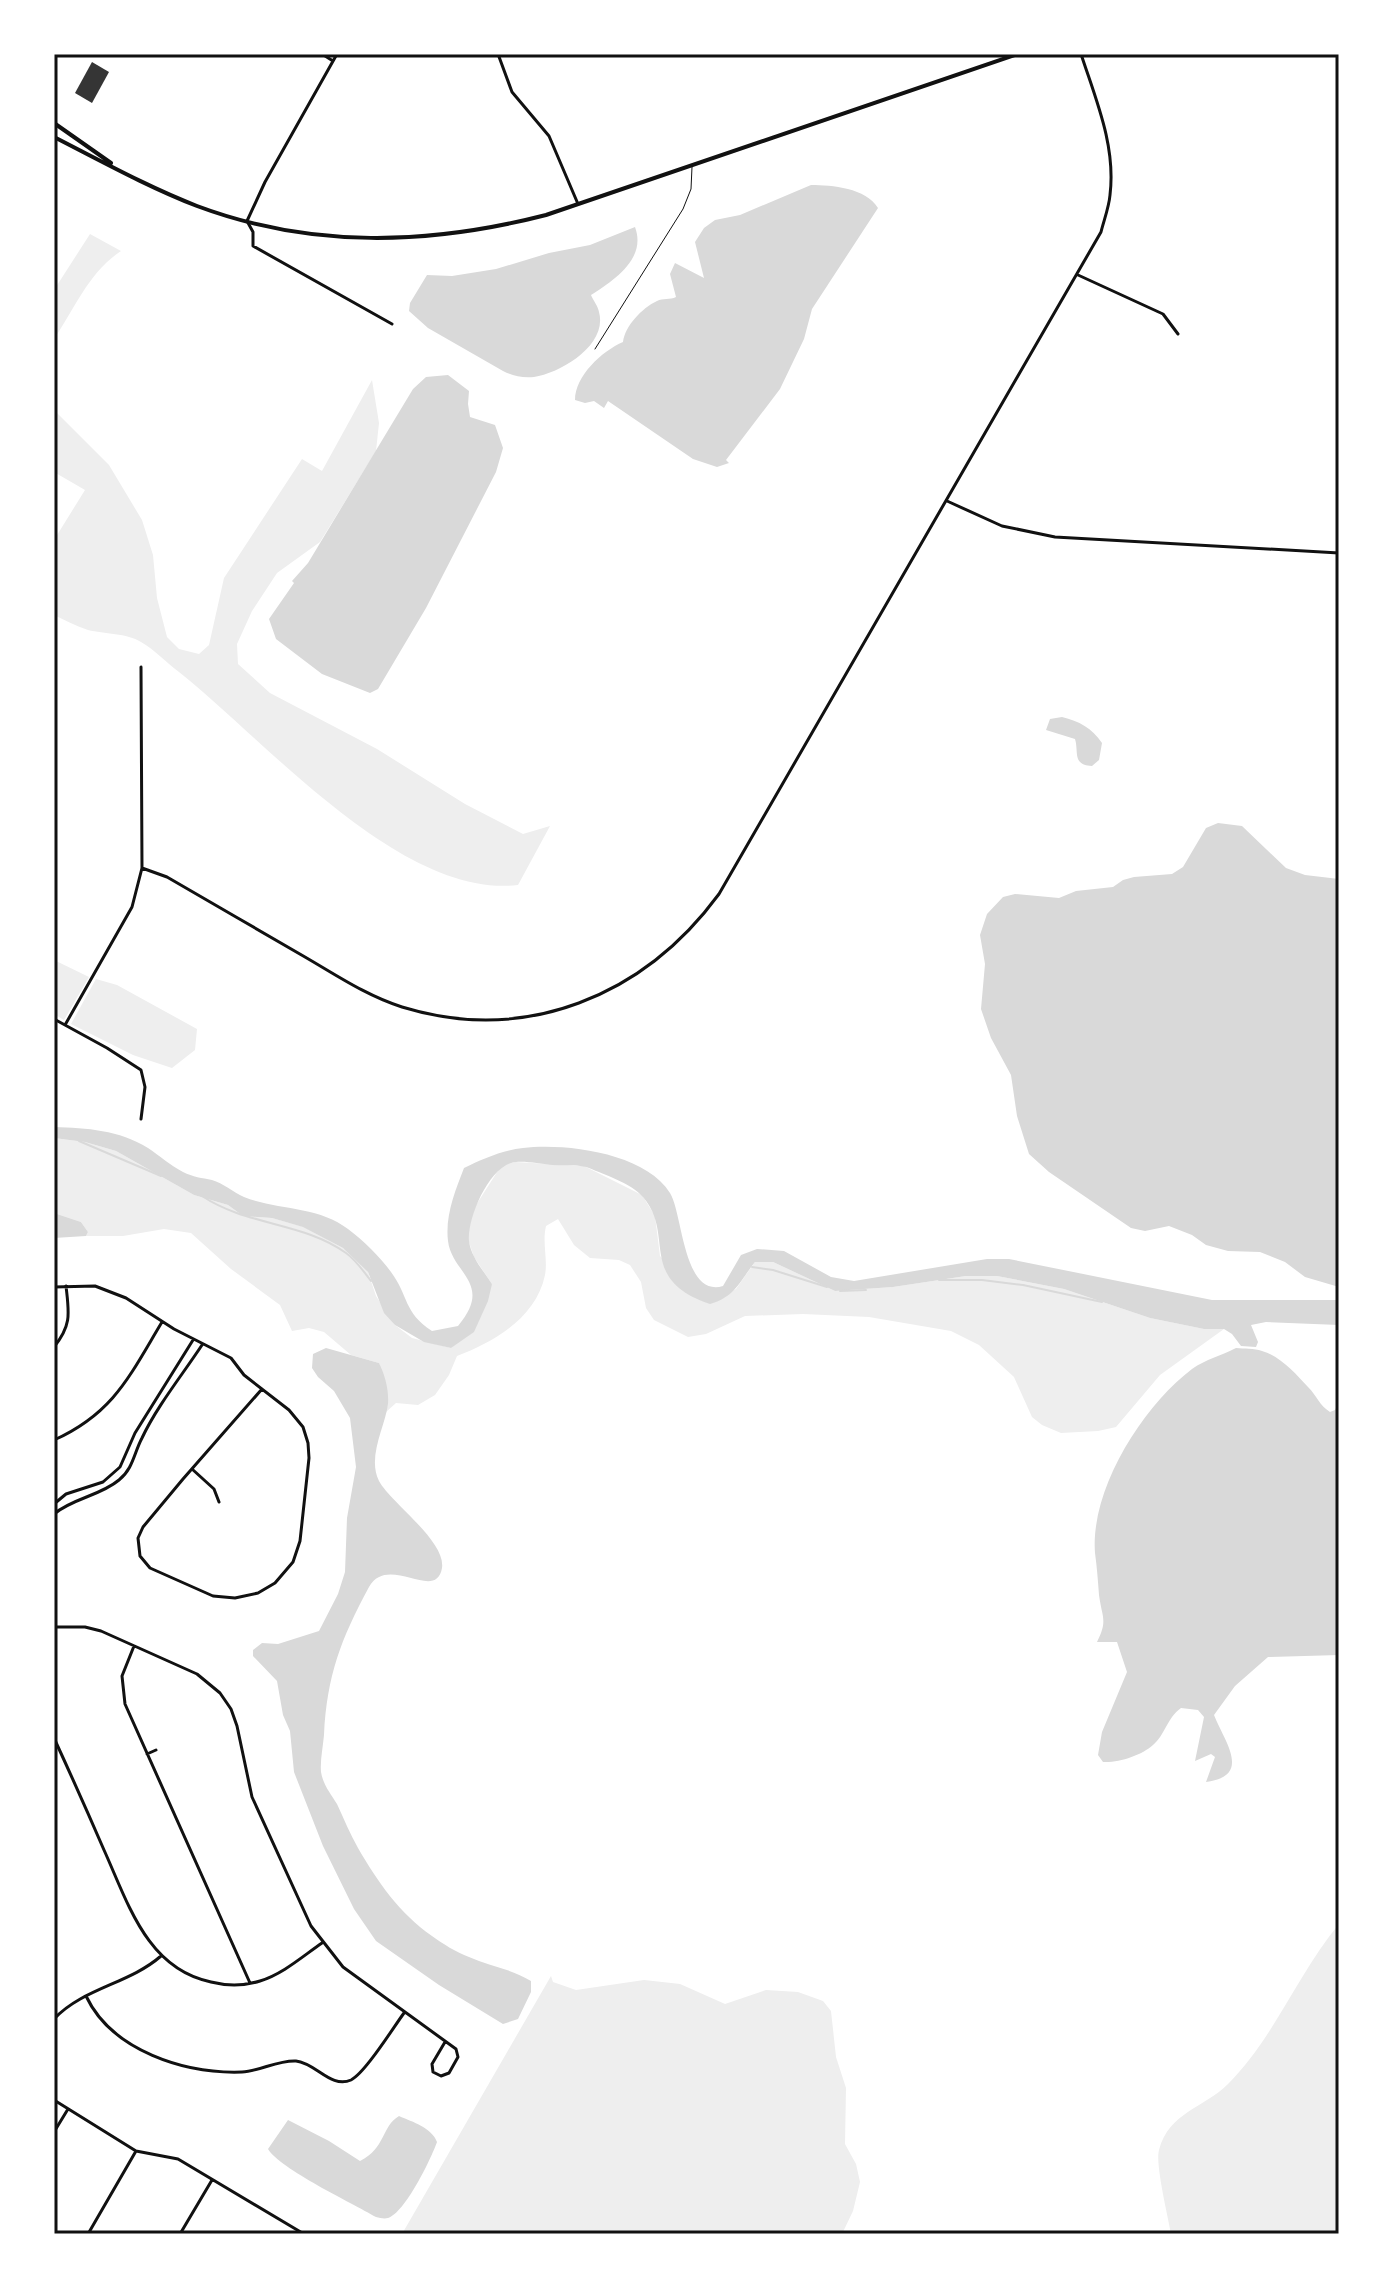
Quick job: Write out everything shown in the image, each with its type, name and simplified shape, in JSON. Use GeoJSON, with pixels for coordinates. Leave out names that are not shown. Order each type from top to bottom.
{"type":"FeatureCollection","features":[{"type":"Feature","properties":{"kind":"main road"},"geometry":{"type":"LineString","coordinates":[[54,137],[197,206],[247,221],[348,237],[425,238],[509,224],[579,204],[1018,54]]}},
{"type":"Feature","properties":{"kind":"main road"},"geometry":{"type":"LineString","coordinates":[[54,123],[120,169]]}},
{"type":"Feature","properties":{"kind":"street"},"geometry":{"type":"LineString","coordinates":[[322,54],[333,61]]}},
{"type":"Feature","properties":{"kind":"street"},"geometry":{"type":"LineString","coordinates":[[337,54],[265,182],[247,221],[253,232],[253,246],[392,324]]}},
{"type":"Feature","properties":{"kind":"street"},"geometry":{"type":"LineString","coordinates":[[498,54],[512,92],[549,136],[579,204]]}},
{"type":"Feature","properties":{"kind":"street"},"geometry":{"type":"LineString","coordinates":[[142,868],[167,877],[362,990],[401,1006],[444,1016],[497,1019],[553,1011],[608,992],[632,979],[681,941],[719,894],[1101,232],[1110,196],[1110,154],[1081,54]]}},
{"type":"Feature","properties":{"kind":"street"},"geometry":{"type":"LineString","coordinates":[[1078,275],[1163,314],[1178,334]]}},
{"type":"Feature","properties":{"kind":"street"},"geometry":{"type":"LineString","coordinates":[[947,501],[1002,526],[1055,537],[1339,553]]}},
{"type":"Feature","properties":{"kind":"street"},"geometry":{"type":"LineString","coordinates":[[65,1025],[132,907],[142,868],[141,667]]}},
{"type":"Feature","properties":{"kind":"street"},"geometry":{"type":"LineString","coordinates":[[54,1019],[141,1070],[145,1087],[141,1119]]}},
{"type":"Feature","properties":{"kind":"street"},"geometry":{"type":"LineString","coordinates":[[54,1347],[68,1328],[66,1286]]}},
{"type":"Feature","properties":{"kind":"street"},"geometry":{"type":"LineString","coordinates":[[54,1287],[95,1286],[113,1291],[193,1340],[231,1358],[244,1375],[262,1389],[297,1418],[305,1432],[309,1448],[299,1546],[290,1566],[275,1583],[252,1595],[222,1597],[158,1573],[142,1560],[137,1547],[141,1530],[262,1389]]}},
{"type":"Feature","properties":{"kind":"street"},"geometry":{"type":"LineString","coordinates":[[54,1440],[76,1430],[108,1405],[162,1322]]}},
{"type":"Feature","properties":{"kind":"street"},"geometry":{"type":"LineString","coordinates":[[54,1504],[66,1494],[103,1482],[120,1467],[135,1433],[193,1340]]}},
{"type":"Feature","properties":{"kind":"street"},"geometry":{"type":"LineString","coordinates":[[54,1514],[76,1501],[106,1490],[121,1478],[131,1466],[141,1438],[202,1345]]}},
{"type":"Feature","properties":{"kind":"street"},"geometry":{"type":"LineString","coordinates":[[192,1468],[214,1489],[219,1502]]}},
{"type":"Feature","properties":{"kind":"street"},"geometry":{"type":"LineString","coordinates":[[54,1627],[85,1627],[134,1646],[197,1674],[220,1693],[231,1709],[252,1797],[297,1898],[323,1942],[343,1967],[456,2049],[458,2057],[449,2073],[441,2076],[433,2072],[432,2064],[445,2042]]}},
{"type":"Feature","properties":{"kind":"street"},"geometry":{"type":"LineString","coordinates":[[134,1646],[121,1688],[125,1704],[250,1983]]}},
{"type":"Feature","properties":{"kind":"street"},"geometry":{"type":"LineString","coordinates":[[54,1738],[135,1917],[161,1956],[198,1980],[218,1984],[250,1983],[283,1971],[323,1942]]}},
{"type":"Feature","properties":{"kind":"street"},"geometry":{"type":"LineString","coordinates":[[147,1754],[156,1750]]}},
{"type":"Feature","properties":{"kind":"street"},"geometry":{"type":"LineString","coordinates":[[54,2019],[74,2001],[141,1972],[161,1956]]}},
{"type":"Feature","properties":{"kind":"street"},"geometry":{"type":"LineString","coordinates":[[86,1996],[93,2011],[123,2038],[160,2058],[184,2066],[245,2072],[297,2061],[333,2080],[345,2082],[361,2073],[404,2013]]}},
{"type":"Feature","properties":{"kind":"street"},"geometry":{"type":"LineString","coordinates":[[345,2082],[347,2090]]}},
{"type":"Feature","properties":{"kind":"street"},"geometry":{"type":"LineString","coordinates":[[54,2100],[136,2151],[178,2159],[304,2234]]}},
{"type":"Feature","properties":{"kind":"street"},"geometry":{"type":"LineString","coordinates":[[54,2132],[68,2109]]}},
{"type":"Feature","properties":{"kind":"street"},"geometry":{"type":"LineString","coordinates":[[88,2234],[136,2151]]}},
{"type":"Feature","properties":{"kind":"street"},"geometry":{"type":"LineString","coordinates":[[180,2234],[212,2180]]}},
{"type":"Feature","properties":{"kind":"lane"},"geometry":{"type":"LineString","coordinates":[[595,349],[683,209],[691,189],[692,165]]}},
{"type":"Feature","properties":{"kind":"shaded area"},"geometry":{"type":"Polygon","coordinates":[[[811,185],[857,192],[873,201],[878,208],[812,309],[804,339],[780,389],[726,460],[729,463],[717,467],[693,459],[608,401],[604,408],[594,401],[585,403],[575,400],[585,373],[607,351],[623,342],[627,330],[640,313],[657,301],[676,297],[670,274],[675,263],[704,278],[695,242],[704,228],[715,220],[740,215],[811,185]]]}},
{"type":"Feature","properties":{"kind":"shaded area"},"geometry":{"type":"Polygon","coordinates":[[[635,227],[637,239],[632,259],[618,276],[591,295],[599,312],[600,324],[596,336],[580,355],[557,370],[534,377],[507,373],[428,328],[409,311],[410,303],[427,275],[452,276],[496,269],[590,245],[635,227]]]}},
{"type":"Feature","properties":{"kind":"shaded area"},"geometry":{"type":"Polygon","coordinates":[[[90,234],[121,251],[91,280],[54,339],[54,290],[90,234]]]}},
{"type":"Feature","properties":{"kind":"shaded area"},"geometry":{"type":"Polygon","coordinates":[[[448,375],[469,391],[470,417],[495,425],[503,448],[496,472],[426,608],[378,689],[370,693],[322,674],[276,639],[269,619],[294,583],[292,581],[308,563],[413,389],[426,377],[448,375]]]}},
{"type":"Feature","properties":{"kind":"shaded area"},"geometry":{"type":"Polygon","coordinates":[[[372,380],[379,423],[376,451],[320,542],[277,573],[252,611],[237,644],[238,664],[270,693],[377,749],[465,804],[523,834],[550,826],[518,885],[473,883],[428,867],[382,842],[293,773],[146,645],[129,637],[88,630],[54,615],[54,540],[85,490],[54,472],[54,410],[109,465],[142,520],[153,555],[157,598],[167,637],[179,649],[199,654],[209,645],[224,578],[302,459],[322,471],[372,380]]]}},
{"type":"Feature","properties":{"kind":"shaded area"},"geometry":{"type":"Polygon","coordinates":[[[1062,717],[1085,726],[1102,743],[1099,760],[1092,766],[1079,760],[1075,739],[1046,730],[1050,719],[1062,717]]]}},
{"type":"Feature","properties":{"kind":"shaded area"},"geometry":{"type":"Polygon","coordinates":[[[1218,823],[1242,826],[1286,868],[1305,875],[1339,879],[1339,1287],[1305,1277],[1285,1262],[1260,1252],[1228,1251],[1206,1245],[1192,1235],[1169,1226],[1145,1231],[1131,1228],[1049,1172],[1029,1154],[1017,1116],[1011,1075],[991,1038],[981,1009],[985,964],[980,935],[987,914],[1003,897],[1015,894],[1059,898],[1076,891],[1113,887],[1134,877],[1172,874],[1183,867],[1206,828],[1218,823]]]}},
{"type":"Feature","properties":{"kind":"shaded area"},"geometry":{"type":"Polygon","coordinates":[[[54,960],[89,977],[64,1020],[54,1014],[54,960]]]}},
{"type":"Feature","properties":{"kind":"shaded area"},"geometry":{"type":"Polygon","coordinates":[[[96,979],[117,985],[197,1029],[195,1050],[172,1068],[133,1055],[71,1024],[96,979]]]}},
{"type":"Feature","properties":{"kind":"shaded area"},"geometry":{"type":"Polygon","coordinates":[[[54,1127],[91,1129],[126,1137],[183,1172],[216,1181],[244,1197],[311,1212],[337,1222],[360,1238],[382,1260],[416,1317],[432,1331],[458,1326],[472,1299],[472,1289],[451,1252],[447,1232],[449,1213],[464,1168],[508,1151],[541,1147],[582,1149],[603,1154],[643,1168],[658,1179],[670,1193],[692,1267],[700,1279],[710,1286],[723,1286],[741,1255],[757,1249],[784,1251],[831,1277],[854,1281],[987,1259],[1009,1259],[1212,1300],[1339,1300],[1339,1325],[1266,1322],[1251,1325],[1258,1342],[1256,1347],[1241,1346],[1224,1329],[1204,1329],[1150,1318],[1064,1289],[997,1276],[966,1276],[893,1287],[835,1291],[773,1262],[755,1262],[731,1293],[710,1304],[687,1294],[673,1282],[665,1269],[652,1211],[638,1192],[585,1167],[516,1162],[497,1172],[476,1206],[469,1231],[470,1247],[492,1284],[474,1332],[451,1348],[424,1342],[395,1325],[384,1313],[368,1272],[343,1248],[303,1227],[272,1218],[243,1216],[228,1205],[194,1195],[116,1151],[85,1142],[54,1138],[54,1127]]]}},
{"type":"Feature","properties":{"kind":"shaded area"},"geometry":{"type":"Polygon","coordinates":[[[54,1138],[85,1142],[116,1151],[194,1195],[228,1205],[243,1216],[272,1218],[304,1227],[359,1260],[368,1272],[376,1296],[395,1325],[412,1338],[451,1348],[492,1284],[474,1257],[469,1242],[469,1223],[476,1205],[501,1166],[515,1162],[584,1166],[642,1195],[655,1216],[660,1256],[702,1301],[736,1289],[755,1262],[773,1262],[835,1291],[893,1287],[966,1276],[997,1276],[1064,1289],[1150,1318],[1204,1329],[1224,1329],[1160,1375],[1116,1427],[1061,1433],[1032,1417],[1014,1377],[979,1345],[951,1331],[869,1317],[803,1314],[745,1316],[706,1334],[688,1337],[654,1320],[646,1308],[641,1282],[630,1265],[619,1260],[590,1258],[574,1245],[558,1219],[546,1226],[545,1275],[533,1304],[523,1316],[499,1336],[457,1356],[435,1395],[418,1405],[396,1403],[386,1412],[388,1403],[379,1363],[351,1355],[324,1332],[309,1328],[292,1331],[280,1305],[231,1269],[191,1233],[164,1229],[123,1236],[86,1236],[88,1232],[81,1222],[54,1213],[54,1138]]]}},
{"type":"Feature","properties":{"kind":"shaded area"},"geometry":{"type":"Polygon","coordinates":[[[54,1213],[81,1222],[88,1232],[86,1236],[54,1238],[54,1213]]]}},
{"type":"Feature","properties":{"kind":"shaded area"},"geometry":{"type":"Polygon","coordinates":[[[326,1348],[379,1363],[386,1383],[388,1404],[376,1452],[376,1472],[385,1490],[436,1546],[442,1568],[438,1577],[431,1581],[388,1575],[377,1578],[369,1587],[343,1641],[332,1676],[322,1777],[365,1860],[381,1885],[410,1918],[454,1950],[531,1981],[531,1992],[518,2019],[503,2024],[376,1941],[354,1909],[323,1846],[294,1772],[290,1731],[283,1715],[277,1681],[253,1656],[253,1650],[262,1643],[278,1644],[319,1631],[338,1594],[345,1572],[347,1518],[356,1467],[350,1418],[334,1391],[312,1368],[313,1354],[326,1348]]]}},
{"type":"Feature","properties":{"kind":"shaded area"},"geometry":{"type":"Polygon","coordinates":[[[1236,1348],[1259,1350],[1275,1357],[1330,1412],[1339,1402],[1339,1655],[1268,1657],[1235,1686],[1214,1715],[1228,1746],[1232,1765],[1228,1773],[1206,1782],[1215,1757],[1211,1754],[1195,1761],[1204,1717],[1198,1710],[1181,1708],[1157,1741],[1137,1755],[1103,1762],[1098,1755],[1102,1732],[1127,1672],[1117,1642],[1097,1642],[1103,1619],[1095,1553],[1096,1528],[1101,1502],[1111,1476],[1123,1451],[1155,1404],[1192,1369],[1236,1348]]]}},
{"type":"Feature","properties":{"kind":"shaded area"},"geometry":{"type":"Polygon","coordinates":[[[1339,1924],[1339,2234],[1171,2234],[1158,2157],[1164,2137],[1179,2119],[1219,2092],[1244,2066],[1339,1924]]]}},
{"type":"Feature","properties":{"kind":"shaded area"},"geometry":{"type":"Polygon","coordinates":[[[551,1976],[553,1982],[576,1990],[644,1980],[680,1984],[725,2004],[766,1990],[798,1992],[823,2001],[831,2011],[836,2057],[846,2088],[845,2144],[856,2164],[860,2182],[853,2211],[842,2234],[402,2234],[551,1976]]]}},
{"type":"Feature","properties":{"kind":"shaded area"},"geometry":{"type":"Polygon","coordinates":[[[399,2116],[426,2129],[437,2142],[409,2196],[388,2218],[376,2217],[318,2185],[287,2166],[268,2149],[288,2120],[360,2161],[375,2150],[389,2126],[399,2116]]]}},
{"type":"Feature","properties":{"kind":"building"},"geometry":{"type":"Polygon","coordinates":[[[92,62],[109,72],[92,103],[75,93],[92,62]]]}},
{"type":"Feature","properties":{"kind":"waterway"},"geometry":{"type":"LineString","coordinates":[[79,1141],[161,1176]]}},
{"type":"Feature","properties":{"kind":"waterway"},"geometry":{"type":"LineString","coordinates":[[202,1196],[237,1213],[329,1243],[350,1256],[371,1281]]}},
{"type":"Feature","properties":{"kind":"waterway"},"geometry":{"type":"LineString","coordinates":[[752,1267],[773,1270],[827,1287]]}},
{"type":"Feature","properties":{"kind":"waterway"},"geometry":{"type":"LineString","coordinates":[[939,1280],[982,1280],[1023,1285],[1102,1302]]}},
{"type":"Feature","properties":{"kind":"waterway"},"geometry":{"type":"LineString","coordinates":[[840,1291],[866,1290]]}}]}
